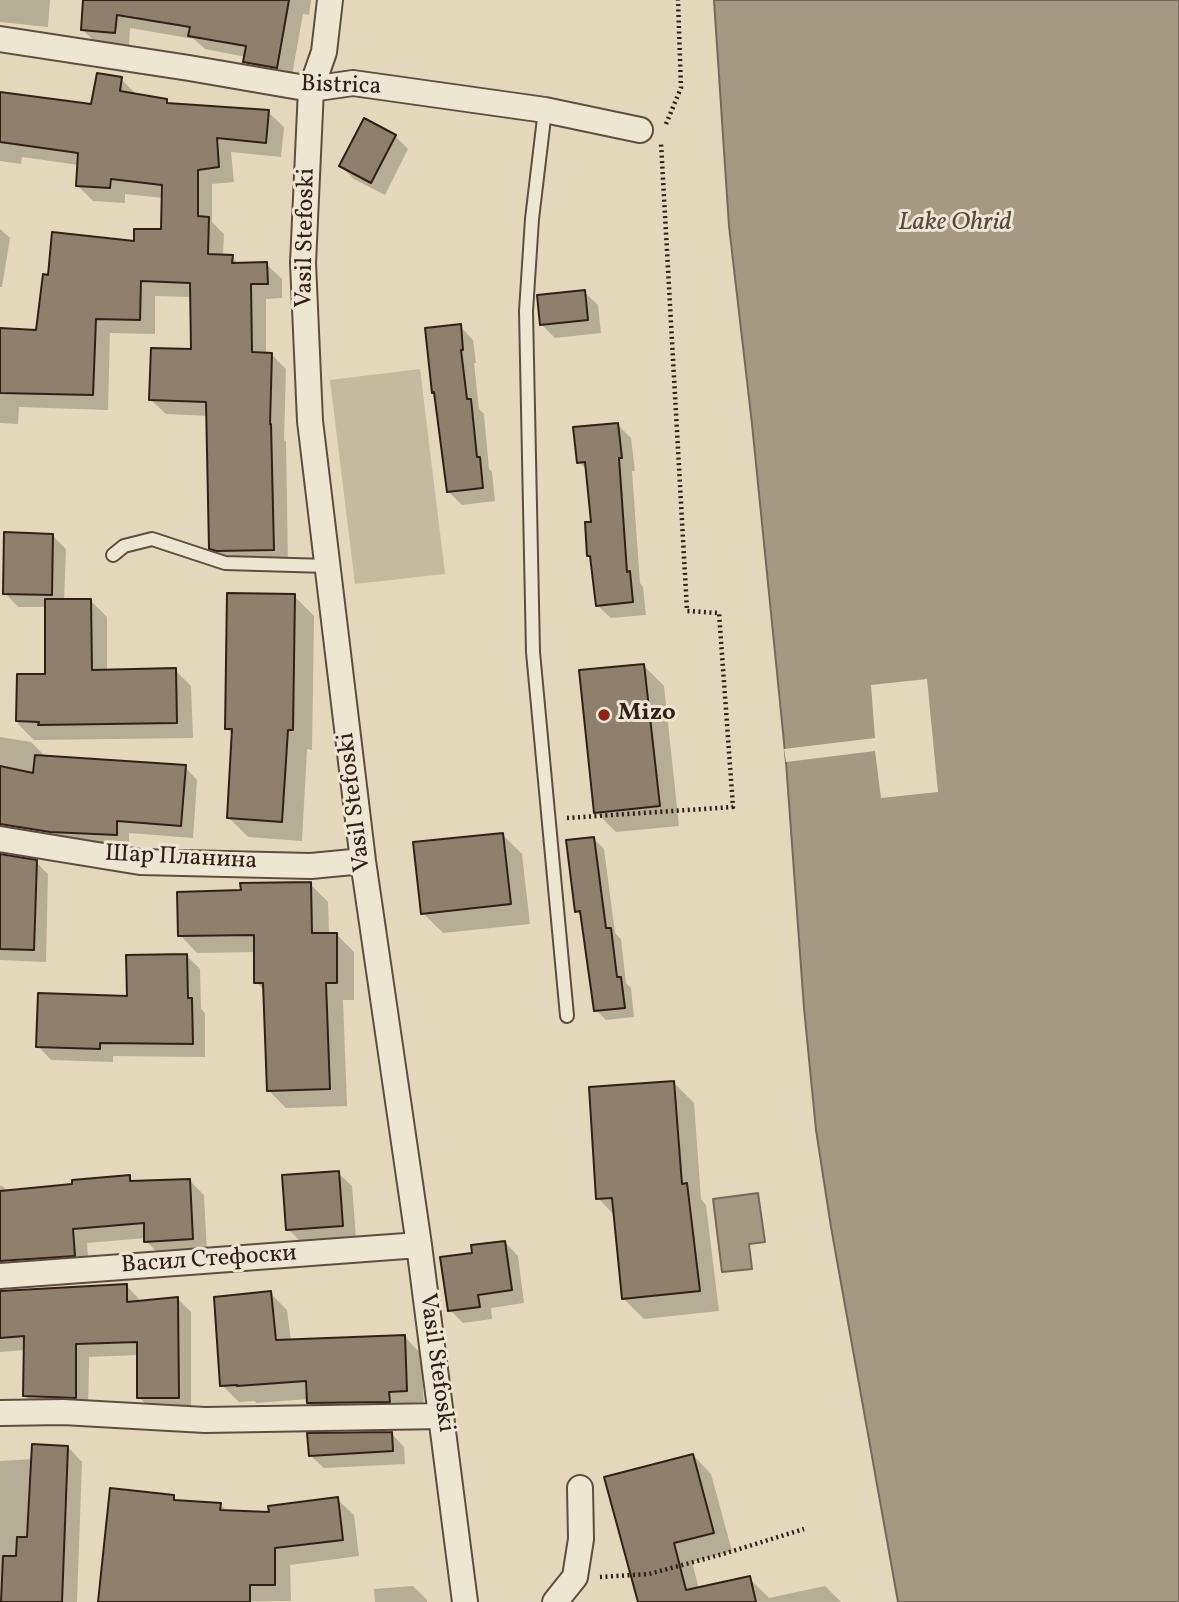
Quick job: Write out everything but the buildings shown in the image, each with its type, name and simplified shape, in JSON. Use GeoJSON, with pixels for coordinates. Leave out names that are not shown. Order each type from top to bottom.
{"type":"FeatureCollection","features":[{"type":"Feature","properties":{"kind":"street","name":"Vasil Stefoski"},"geometry":{"type":"LineString","coordinates":[[330,0],[324,52],[311,89],[303,263],[310,421],[363,861],[419,1245],[466,1602]]}},
{"type":"Feature","properties":{"kind":"street","name":"Bistrica"},"geometry":{"type":"LineString","coordinates":[[0,39],[311,89],[353,83],[545,110],[651,134]]}},
{"type":"Feature","properties":{"kind":"street","name":"Шар Планина"},"geometry":{"type":"LineString","coordinates":[[0,839],[141,862],[311,866],[363,861]]}},
{"type":"Feature","properties":{"kind":"street","name":"Васил Стефоски"},"geometry":{"type":"LineString","coordinates":[[0,1276],[419,1245]]}},
{"type":"Feature","properties":{"kind":"street"},"geometry":{"type":"LineString","coordinates":[[0,1413],[63,1412],[205,1420],[442,1416]]}},
{"type":"Feature","properties":{"kind":"street"},"geometry":{"type":"LineString","coordinates":[[555,1602],[575,1578],[581,1539],[580,1488]]}},
{"type":"Feature","properties":{"kind":"lane"},"geometry":{"type":"LineString","coordinates":[[545,110],[532,219],[526,311],[533,652],[567,1016]]}},
{"type":"Feature","properties":{"kind":"lane"},"geometry":{"type":"LineString","coordinates":[[113,555],[124,546],[152,539],[225,563],[327,566]]}},
{"type":"Feature","properties":{"kind":"path"},"geometry":{"type":"LineString","coordinates":[[548,820],[733,807],[719,612],[687,611],[651,134],[681,88],[678,0]]}},
{"type":"Feature","properties":{"kind":"path"},"geometry":{"type":"LineString","coordinates":[[575,1578],[649,1574],[804,1529]]}},
{"type":"Feature","properties":{"kind":"shaded area"},"geometry":{"type":"Polygon","coordinates":[[[420,369],[445,574],[355,584],[330,380],[420,369]]]}},
{"type":"Feature","properties":{"kind":"water","name":"Lake Ohrid"},"geometry":{"type":"Polygon","coordinates":[[[714,0],[1179,0],[1179,1602],[898,1602],[816,1130],[786,762],[729,226],[714,0]]]}},
{"type":"Feature","properties":{"kind":"water"},"geometry":{"type":"Polygon","coordinates":[[[758,1193],[765,1242],[749,1244],[752,1269],[722,1272],[713,1199],[758,1193]]]}},
{"type":"Feature","properties":{"kind":"pier"},"geometry":{"type":"Polygon","coordinates":[[[927,679],[938,792],[881,798],[875,751],[786,762],[784,749],[875,738],[871,685],[927,679]]]}},
{"type":"Feature","properties":{"kind":"place","name":"Mizo"},"geometry":{"type":"Point","coordinates":[604,715]}}]}
